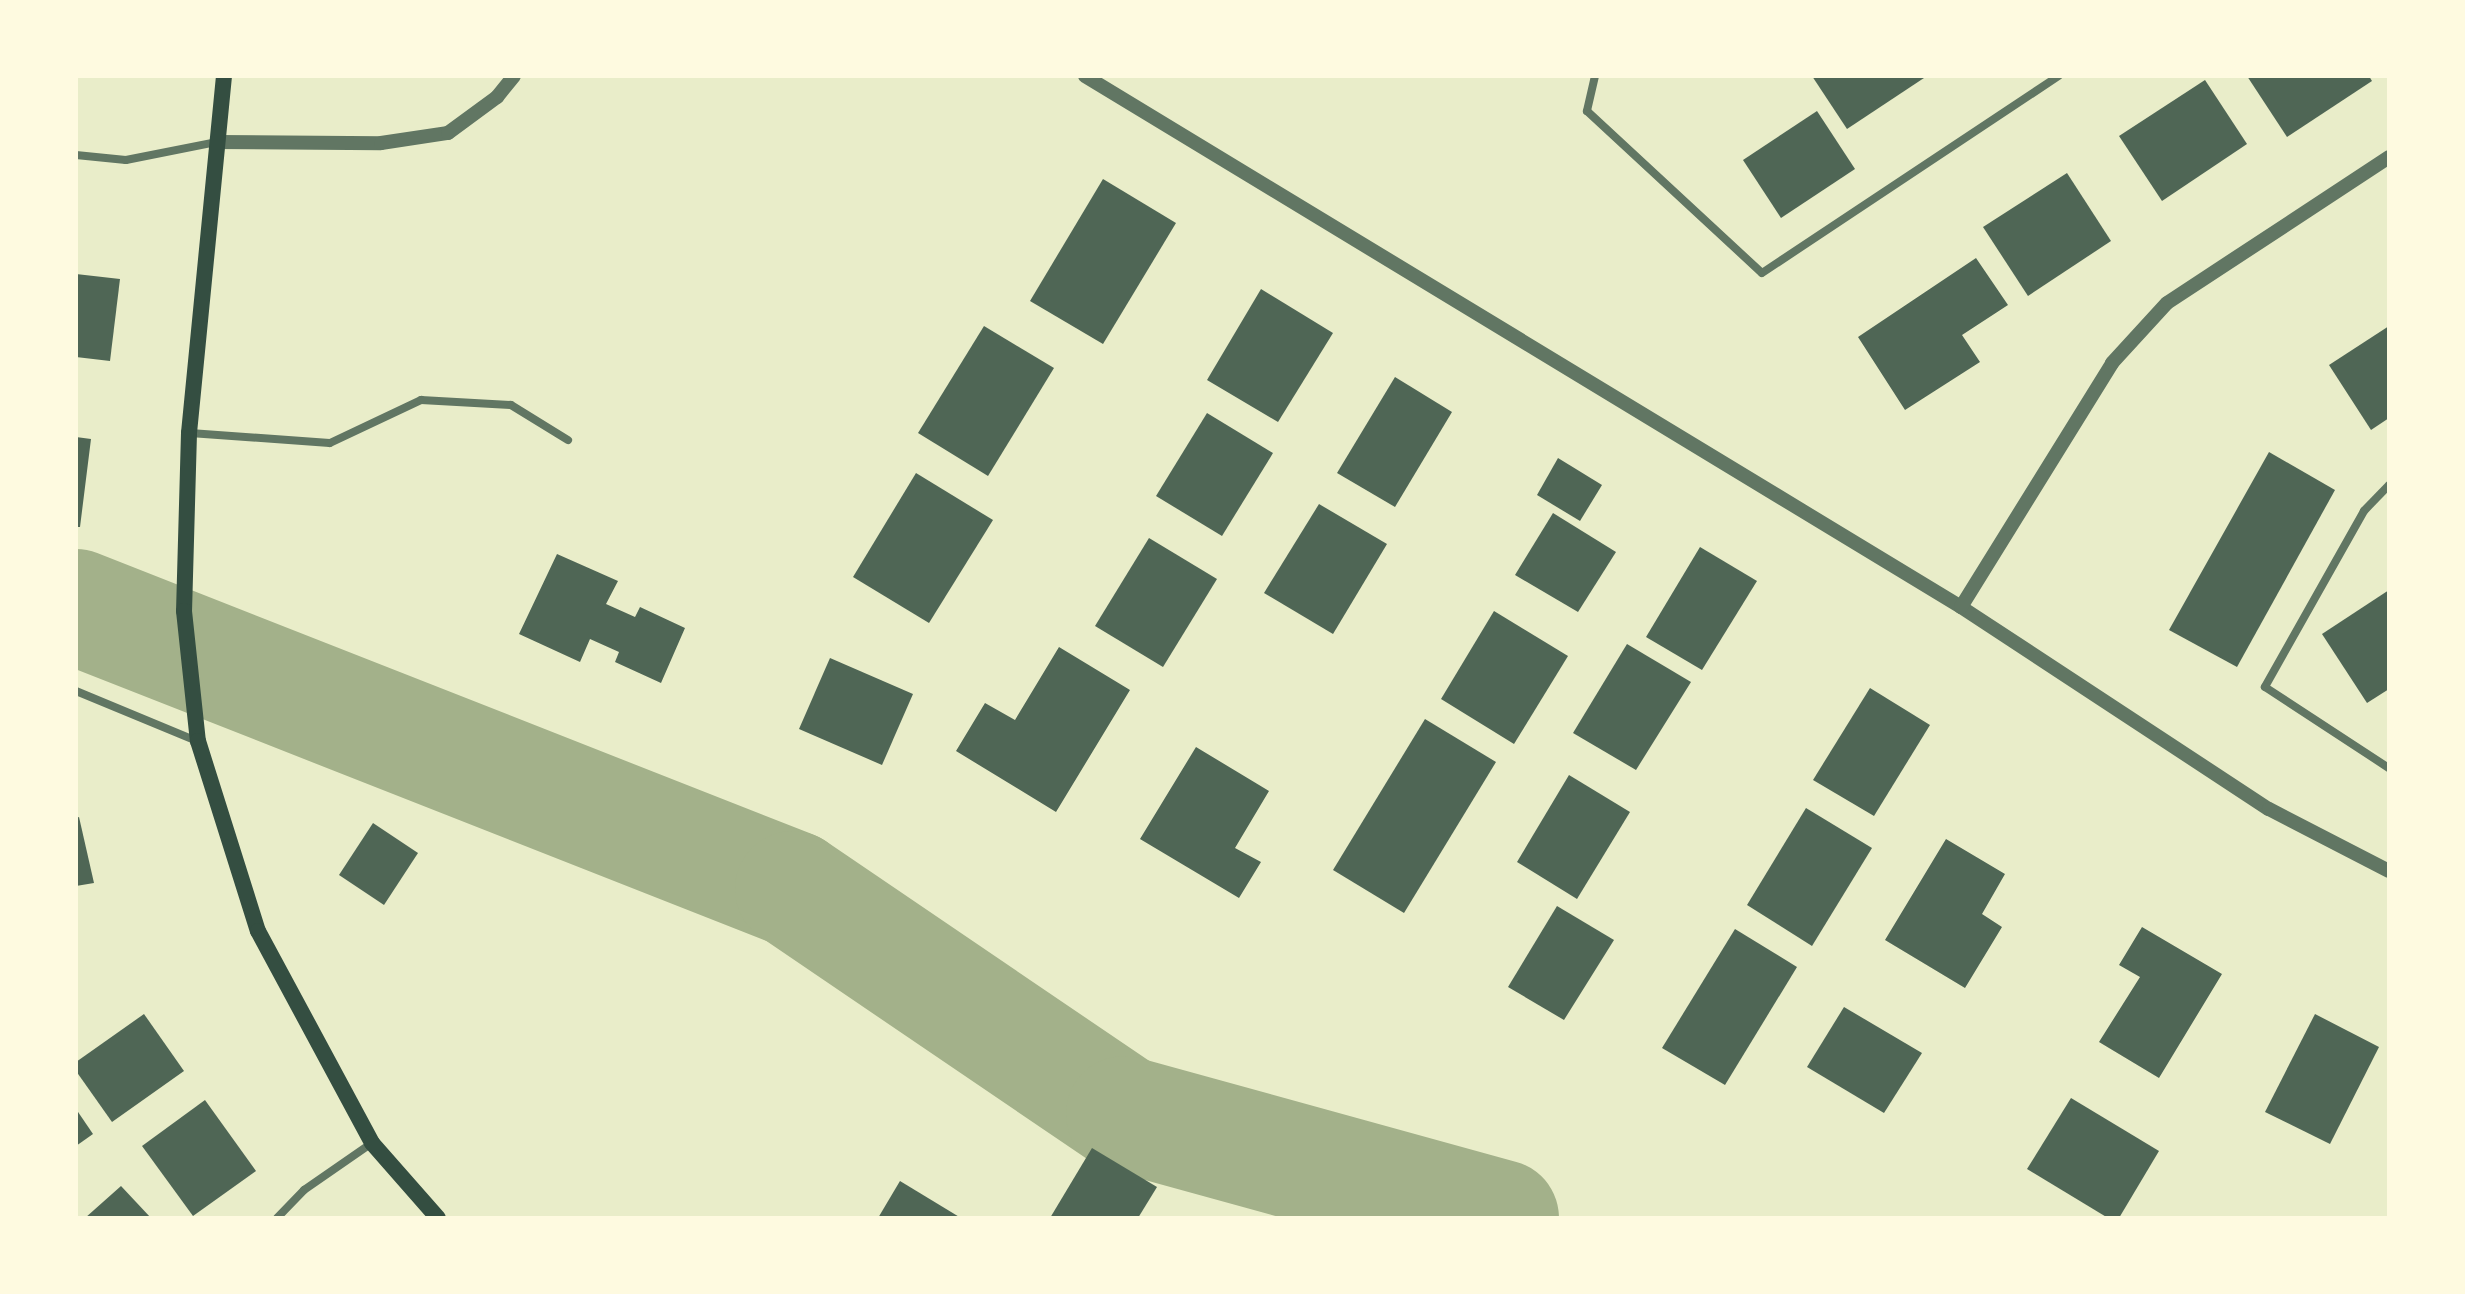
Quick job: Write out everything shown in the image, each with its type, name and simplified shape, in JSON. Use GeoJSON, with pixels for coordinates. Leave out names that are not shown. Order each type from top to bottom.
{"type":"FeatureCollection","features":[{"type":"Feature","properties":{"kind":"main road"},"geometry":{"type":"LineString","coordinates":[[224,76],[189,433],[184,611],[198,741],[258,931],[372,1143],[438,1218]]}},
{"type":"Feature","properties":{"kind":"street"},"geometry":{"type":"LineString","coordinates":[[76,155],[126,160],[218,142],[381,143],[448,133],[497,97],[514,76]]}},
{"type":"Feature","properties":{"kind":"street"},"geometry":{"type":"LineString","coordinates":[[1085,76],[1961,607],[2269,809],[2389,871]]}},
{"type":"Feature","properties":{"kind":"street"},"geometry":{"type":"LineString","coordinates":[[1595,76],[1587,111],[1762,273],[2059,76]]}},
{"type":"Feature","properties":{"kind":"street"},"geometry":{"type":"LineString","coordinates":[[1961,607],[2112,363],[2167,303],[2389,157]]}},
{"type":"Feature","properties":{"kind":"street"},"geometry":{"type":"LineString","coordinates":[[189,433],[330,443],[421,400],[511,405],[568,440]]}},
{"type":"Feature","properties":{"kind":"street"},"geometry":{"type":"LineString","coordinates":[[2389,485],[2364,511],[2265,687],[2389,768]]}},
{"type":"Feature","properties":{"kind":"street"},"geometry":{"type":"LineString","coordinates":[[76,691],[198,741]]}},
{"type":"Feature","properties":{"kind":"street"},"geometry":{"type":"LineString","coordinates":[[277,1218],[304,1190],[372,1143]]}},
{"type":"Feature","properties":{"kind":"building"},"geometry":{"type":"Polygon","coordinates":[[[1812,76],[1927,76],[1847,129],[1812,76]]]}},
{"type":"Feature","properties":{"kind":"building"},"geometry":{"type":"Polygon","coordinates":[[[2247,76],[2369,76],[2372,81],[2287,137],[2247,76]]]}},
{"type":"Feature","properties":{"kind":"building"},"geometry":{"type":"Polygon","coordinates":[[[2205,80],[2247,144],[2162,201],[2119,136],[2205,80]]]}},
{"type":"Feature","properties":{"kind":"building"},"geometry":{"type":"Polygon","coordinates":[[[1817,111],[1855,169],[1781,218],[1743,160],[1817,111]]]}},
{"type":"Feature","properties":{"kind":"building"},"geometry":{"type":"Polygon","coordinates":[[[2067,173],[2111,241],[2028,296],[1983,227],[2067,173]]]}},
{"type":"Feature","properties":{"kind":"building"},"geometry":{"type":"Polygon","coordinates":[[[1103,179],[1176,223],[1103,344],[1030,301],[1103,179]]]}},
{"type":"Feature","properties":{"kind":"building"},"geometry":{"type":"Polygon","coordinates":[[[1976,258],[2008,305],[1962,335],[1980,362],[1905,410],[1858,337],[1976,258]]]}},
{"type":"Feature","properties":{"kind":"building"},"geometry":{"type":"Polygon","coordinates":[[[76,274],[120,279],[110,361],[76,357],[76,274]]]}},
{"type":"Feature","properties":{"kind":"building"},"geometry":{"type":"Polygon","coordinates":[[[1261,289],[1333,333],[1278,422],[1207,380],[1261,289]]]}},
{"type":"Feature","properties":{"kind":"building"},"geometry":{"type":"Polygon","coordinates":[[[984,326],[1054,368],[988,476],[918,433],[984,326]]]}},
{"type":"Feature","properties":{"kind":"building"},"geometry":{"type":"Polygon","coordinates":[[[2389,326],[2389,418],[2371,430],[2329,365],[2389,326]]]}},
{"type":"Feature","properties":{"kind":"building"},"geometry":{"type":"Polygon","coordinates":[[[1395,377],[1452,412],[1395,507],[1337,473],[1395,377]]]}},
{"type":"Feature","properties":{"kind":"building"},"geometry":{"type":"Polygon","coordinates":[[[1207,413],[1273,453],[1222,536],[1156,496],[1207,413]]]}},
{"type":"Feature","properties":{"kind":"building"},"geometry":{"type":"Polygon","coordinates":[[[76,437],[91,439],[80,527],[76,527],[76,437]]]}},
{"type":"Feature","properties":{"kind":"building"},"geometry":{"type":"Polygon","coordinates":[[[2269,452],[2335,490],[2237,667],[2169,630],[2269,452]]]}},
{"type":"Feature","properties":{"kind":"building"},"geometry":{"type":"Polygon","coordinates":[[[1558,458],[1602,485],[1580,521],[1537,495],[1558,458]]]}},
{"type":"Feature","properties":{"kind":"building"},"geometry":{"type":"Polygon","coordinates":[[[916,473],[993,520],[929,623],[853,577],[916,473]]]}},
{"type":"Feature","properties":{"kind":"building"},"geometry":{"type":"Polygon","coordinates":[[[1319,504],[1387,544],[1333,634],[1264,593],[1319,504]]]}},
{"type":"Feature","properties":{"kind":"building"},"geometry":{"type":"Polygon","coordinates":[[[1553,513],[1616,552],[1578,612],[1515,575],[1553,513]]]}},
{"type":"Feature","properties":{"kind":"building"},"geometry":{"type":"Polygon","coordinates":[[[1149,538],[1217,579],[1163,667],[1095,626],[1149,538]]]}},
{"type":"Feature","properties":{"kind":"building"},"geometry":{"type":"Polygon","coordinates":[[[1700,547],[1757,581],[1702,670],[1646,637],[1700,547]]]}},
{"type":"Feature","properties":{"kind":"building"},"geometry":{"type":"Polygon","coordinates":[[[557,554],[618,581],[606,604],[635,617],[640,607],[685,628],[661,683],[615,662],[619,652],[590,639],[580,662],[519,634],[557,554]]]}},
{"type":"Feature","properties":{"kind":"building"},"geometry":{"type":"Polygon","coordinates":[[[2389,590],[2389,689],[2367,703],[2322,634],[2389,590]]]}},
{"type":"Feature","properties":{"kind":"building"},"geometry":{"type":"Polygon","coordinates":[[[1494,611],[1568,656],[1514,744],[1441,699],[1494,611]]]}},
{"type":"Feature","properties":{"kind":"building"},"geometry":{"type":"Polygon","coordinates":[[[1627,644],[1691,682],[1636,770],[1573,733],[1627,644]]]}},
{"type":"Feature","properties":{"kind":"building"},"geometry":{"type":"Polygon","coordinates":[[[1059,647],[1130,690],[1056,812],[956,751],[985,703],[1015,720],[1059,647]]]}},
{"type":"Feature","properties":{"kind":"building"},"geometry":{"type":"Polygon","coordinates":[[[830,658],[913,694],[882,765],[799,729],[830,658]]]}},
{"type":"Feature","properties":{"kind":"building"},"geometry":{"type":"Polygon","coordinates":[[[1870,688],[1930,725],[1874,816],[1813,780],[1870,688]]]}},
{"type":"Feature","properties":{"kind":"building"},"geometry":{"type":"Polygon","coordinates":[[[1425,719],[1496,762],[1404,913],[1333,870],[1425,719]]]}},
{"type":"Feature","properties":{"kind":"building"},"geometry":{"type":"Polygon","coordinates":[[[1196,747],[1269,791],[1235,848],[1261,862],[1239,898],[1140,839],[1196,747]]]}},
{"type":"Feature","properties":{"kind":"building"},"geometry":{"type":"Polygon","coordinates":[[[1569,775],[1630,812],[1577,899],[1517,862],[1569,775]]]}},
{"type":"Feature","properties":{"kind":"building"},"geometry":{"type":"Polygon","coordinates":[[[1806,808],[1872,848],[1812,946],[1747,905],[1806,808]]]}},
{"type":"Feature","properties":{"kind":"building"},"geometry":{"type":"Polygon","coordinates":[[[79,817],[94,883],[76,886],[76,818],[79,817]]]}},
{"type":"Feature","properties":{"kind":"building"},"geometry":{"type":"Polygon","coordinates":[[[373,823],[418,853],[384,905],[339,875],[373,823]]]}},
{"type":"Feature","properties":{"kind":"building"},"geometry":{"type":"Polygon","coordinates":[[[1946,839],[2005,874],[1982,914],[2002,927],[1965,988],[1885,940],[1946,839]]]}},
{"type":"Feature","properties":{"kind":"building"},"geometry":{"type":"Polygon","coordinates":[[[1557,906],[1614,940],[1564,1020],[1508,987],[1557,906]]]}},
{"type":"Feature","properties":{"kind":"building"},"geometry":{"type":"Polygon","coordinates":[[[2142,927],[2222,974],[2159,1078],[2099,1042],[2140,977],[2119,965],[2142,927]]]}},
{"type":"Feature","properties":{"kind":"building"},"geometry":{"type":"Polygon","coordinates":[[[1735,929],[1797,967],[1725,1085],[1662,1048],[1735,929]]]}},
{"type":"Feature","properties":{"kind":"building"},"geometry":{"type":"Polygon","coordinates":[[[1844,1007],[1922,1053],[1884,1113],[1807,1067],[1844,1007]]]}},
{"type":"Feature","properties":{"kind":"building"},"geometry":{"type":"Polygon","coordinates":[[[144,1014],[184,1071],[112,1122],[76,1071],[76,1062],[144,1014]]]}},
{"type":"Feature","properties":{"kind":"building"},"geometry":{"type":"Polygon","coordinates":[[[2315,1014],[2379,1047],[2330,1144],[2265,1112],[2315,1014]]]}},
{"type":"Feature","properties":{"kind":"building"},"geometry":{"type":"Polygon","coordinates":[[[2071,1098],[2159,1151],[2119,1218],[2108,1218],[2027,1169],[2071,1098]]]}},
{"type":"Feature","properties":{"kind":"building"},"geometry":{"type":"Polygon","coordinates":[[[205,1100],[256,1171],[193,1216],[142,1146],[205,1100]]]}},
{"type":"Feature","properties":{"kind":"building"},"geometry":{"type":"Polygon","coordinates":[[[76,1109],[93,1134],[76,1146],[76,1109]]]}},
{"type":"Feature","properties":{"kind":"building"},"geometry":{"type":"Polygon","coordinates":[[[1092,1148],[1157,1187],[1138,1218],[1050,1218],[1092,1148]]]}},
{"type":"Feature","properties":{"kind":"building"},"geometry":{"type":"Polygon","coordinates":[[[900,1181],[961,1218],[878,1218],[900,1181]]]}},
{"type":"Feature","properties":{"kind":"building"},"geometry":{"type":"Polygon","coordinates":[[[121,1186],[151,1218],[85,1218],[121,1186]]]}},
{"type":"Feature","properties":{"kind":"waterway"},"geometry":{"type":"LineString","coordinates":[[76,607],[793,889],[1124,1114],[1501,1218]]}}]}
